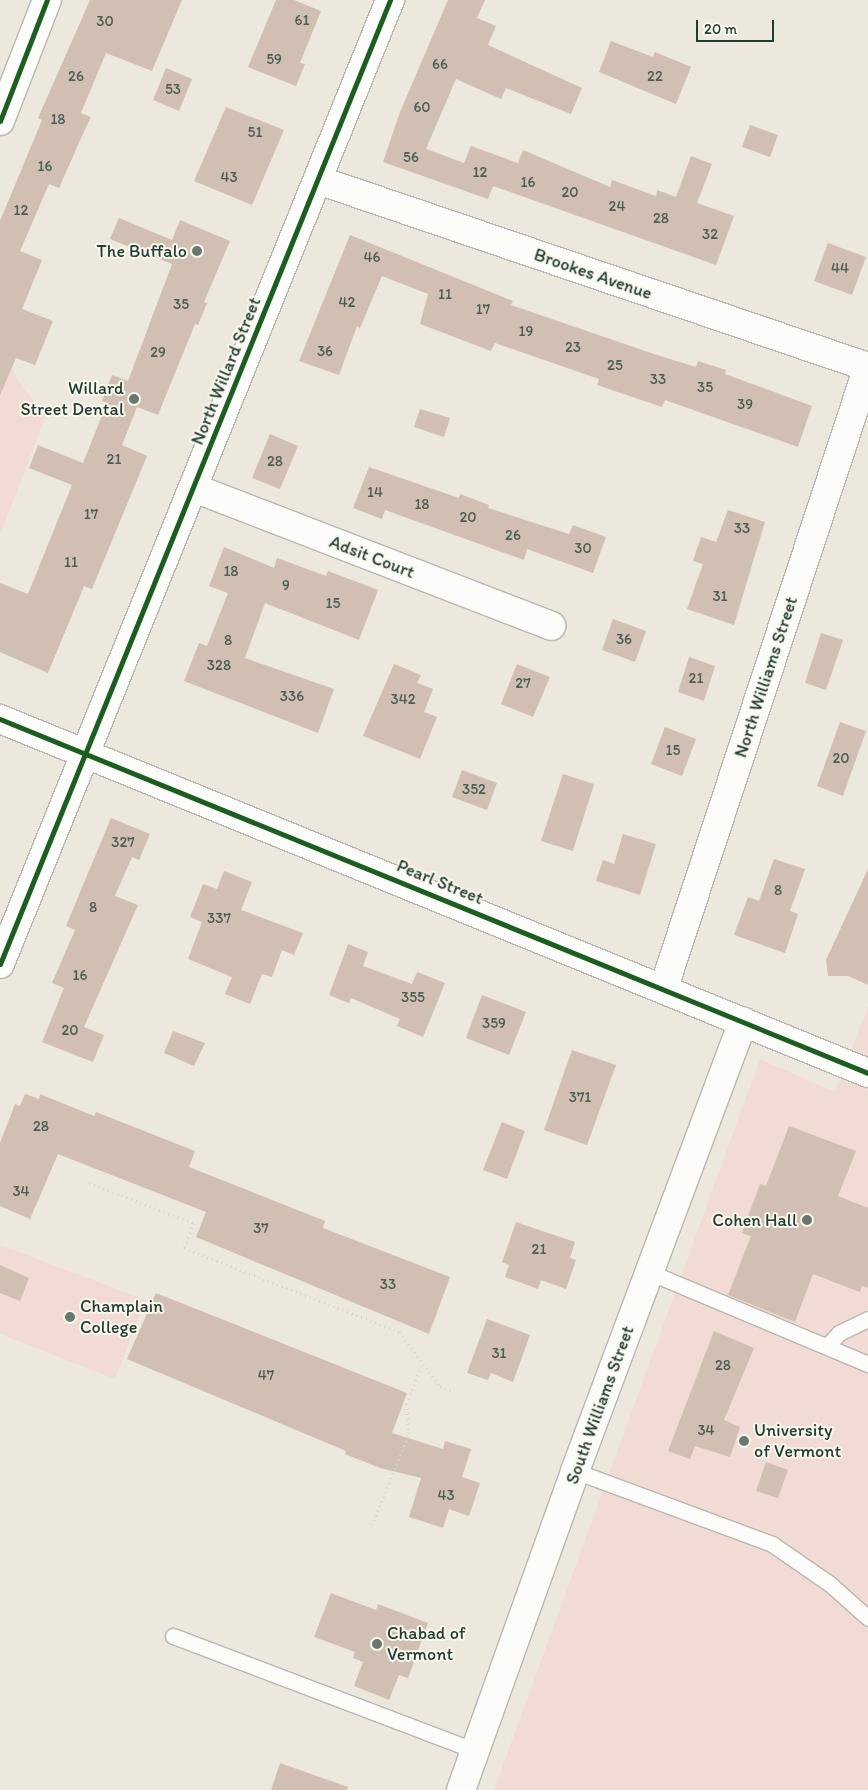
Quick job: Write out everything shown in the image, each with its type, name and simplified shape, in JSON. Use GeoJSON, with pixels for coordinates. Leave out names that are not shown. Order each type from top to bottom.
{"type":"FeatureCollection","features":[{"type":"Feature","properties":{"kind":"street"},"geometry":{"type":"LineString","coordinates":[[0,121],[47,0]]}},
{"type":"Feature","properties":{"kind":"street","name":"North Willard Street"},"geometry":{"type":"LineString","coordinates":[[0,964],[390,0]]}},
{"type":"Feature","properties":{"kind":"street","name":"Brookes Avenue"},"geometry":{"type":"LineString","coordinates":[[318,180],[868,367]]}},
{"type":"Feature","properties":{"kind":"street","name":"North Williams Street"},"geometry":{"type":"LineString","coordinates":[[664,988],[868,367]]}},
{"type":"Feature","properties":{"kind":"street","name":"Adsit Court"},"geometry":{"type":"LineString","coordinates":[[194,488],[551,626]]}},
{"type":"Feature","properties":{"kind":"street","name":"Pearl Street"},"geometry":{"type":"LineString","coordinates":[[0,719],[664,988],[868,1073]]}},
{"type":"Feature","properties":{"kind":"street","name":"South Williams Street"},"geometry":{"type":"LineString","coordinates":[[461,1790],[574,1471],[743,1021]]}},
{"type":"Feature","properties":{"kind":"lane"},"geometry":{"type":"LineString","coordinates":[[649,1272],[868,1364]]}},
{"type":"Feature","properties":{"kind":"lane"},"geometry":{"type":"LineString","coordinates":[[827,1346],[839,1332],[868,1319]]}},
{"type":"Feature","properties":{"kind":"lane"},"geometry":{"type":"LineString","coordinates":[[574,1471],[772,1544],[830,1584],[868,1618]]}},
{"type":"Feature","properties":{"kind":"lane"},"geometry":{"type":"LineString","coordinates":[[174,1636],[475,1751]]}},
{"type":"Feature","properties":{"kind":"path"},"geometry":{"type":"LineString","coordinates":[[89,1183],[194,1222],[184,1248],[399,1332],[440,1387],[452,1391]]}},
{"type":"Feature","properties":{"kind":"path"},"geometry":{"type":"LineString","coordinates":[[372,1525],[408,1434],[408,1404],[422,1362]]}},
{"type":"Feature","properties":{"kind":"shaded area"},"geometry":{"type":"Polygon","coordinates":[[[0,343],[7,346],[15,377],[46,416],[0,535],[0,343]]]}},
{"type":"Feature","properties":{"kind":"shaded area","name":"University of Vermont"},"geometry":{"type":"Polygon","coordinates":[[[868,1006],[868,1790],[494,1790],[760,1059],[835,1092],[868,1006]]]}},
{"type":"Feature","properties":{"kind":"shaded area","name":"Champlain College"},"geometry":{"type":"Polygon","coordinates":[[[0,1245],[146,1300],[115,1379],[0,1334],[0,1245]]]}},
{"type":"Feature","properties":{"kind":"building"},"geometry":{"type":"Polygon","coordinates":[[[90,0],[182,0],[152,71],[106,53],[81,113],[91,117],[59,188],[49,184],[20,251],[42,260],[22,309],[53,321],[35,365],[16,358],[0,395],[0,221],[42,120],[38,118],[90,0]]]}},
{"type":"Feature","properties":{"kind":"building"},"geometry":{"type":"Polygon","coordinates":[[[276,0],[294,0],[321,11],[300,63],[305,64],[296,86],[248,67],[276,0]]]}},
{"type":"Feature","properties":{"kind":"building"},"geometry":{"type":"Polygon","coordinates":[[[448,0],[485,0],[477,18],[496,26],[488,45],[582,88],[571,114],[506,88],[501,99],[456,79],[426,149],[464,163],[471,146],[518,163],[523,150],[610,187],[612,180],[656,196],[657,190],[676,197],[691,156],[712,164],[697,203],[734,216],[716,265],[493,186],[488,199],[383,162],[400,112],[448,0]]]}},
{"type":"Feature","properties":{"kind":"building"},"geometry":{"type":"Polygon","coordinates":[[[611,41],[653,57],[655,52],[691,67],[676,104],[599,72],[611,41]]]}},
{"type":"Feature","properties":{"kind":"building"},"geometry":{"type":"Polygon","coordinates":[[[166,68],[192,79],[179,111],[153,100],[166,68]]]}},
{"type":"Feature","properties":{"kind":"building"},"geometry":{"type":"Polygon","coordinates":[[[226,107],[284,130],[252,205],[194,181],[226,107]]]}},
{"type":"Feature","properties":{"kind":"building"},"geometry":{"type":"Polygon","coordinates":[[[750,125],[778,135],[770,157],[742,147],[750,125]]]}},
{"type":"Feature","properties":{"kind":"building"},"geometry":{"type":"Polygon","coordinates":[[[119,218],[172,240],[180,220],[230,241],[204,302],[207,303],[198,325],[195,324],[158,415],[137,407],[122,445],[147,456],[92,589],[84,586],[48,673],[0,652],[0,583],[28,594],[72,485],[29,468],[38,445],[83,463],[107,403],[102,401],[112,375],[128,381],[172,264],[110,239],[119,218]]]}},
{"type":"Feature","properties":{"kind":"building"},"geometry":{"type":"Polygon","coordinates":[[[350,235],[513,301],[511,305],[696,367],[698,361],[726,370],[725,374],[812,406],[798,447],[665,400],[662,407],[597,385],[599,379],[495,343],[491,351],[420,324],[428,294],[382,276],[360,328],[357,326],[339,375],[299,361],[350,235]]]}},
{"type":"Feature","properties":{"kind":"building"},"geometry":{"type":"Polygon","coordinates":[[[828,243],[866,257],[852,295],[814,281],[828,243]]]}},
{"type":"Feature","properties":{"kind":"building"},"geometry":{"type":"Polygon","coordinates":[[[420,409],[450,418],[444,437],[414,427],[420,409]]]}},
{"type":"Feature","properties":{"kind":"building"},"geometry":{"type":"Polygon","coordinates":[[[270,434],[298,446],[280,489],[252,478],[270,434]]]}},
{"type":"Feature","properties":{"kind":"building"},"geometry":{"type":"Polygon","coordinates":[[[369,467],[459,498],[460,494],[489,505],[488,508],[569,534],[573,525],[606,537],[593,573],[527,549],[524,560],[385,510],[382,519],[353,508],[369,467]]]}},
{"type":"Feature","properties":{"kind":"building"},"geometry":{"type":"Polygon","coordinates":[[[728,510],[765,522],[734,625],[687,609],[703,564],[693,561],[701,537],[716,542],[728,510]]]}},
{"type":"Feature","properties":{"kind":"building"},"geometry":{"type":"Polygon","coordinates":[[[224,547],[274,568],[277,558],[326,576],[328,571],[378,590],[359,640],[265,603],[245,658],[334,689],[318,733],[184,681],[199,643],[207,646],[228,593],[209,586],[224,547]]]}},
{"type":"Feature","properties":{"kind":"building"},"geometry":{"type":"Polygon","coordinates":[[[613,619],[646,631],[635,662],[602,650],[613,619]]]}},
{"type":"Feature","properties":{"kind":"building"},"geometry":{"type":"Polygon","coordinates":[[[821,633],[843,640],[826,690],[805,683],[821,633]]]}},
{"type":"Feature","properties":{"kind":"building"},"geometry":{"type":"Polygon","coordinates":[[[689,657],[715,666],[704,701],[678,692],[689,657]]]}},
{"type":"Feature","properties":{"kind":"building"},"geometry":{"type":"Polygon","coordinates":[[[394,664],[421,675],[417,683],[433,689],[424,712],[437,717],[420,759],[363,736],[394,664]]]}},
{"type":"Feature","properties":{"kind":"building"},"geometry":{"type":"Polygon","coordinates":[[[517,664],[550,677],[533,717],[501,704],[517,664]]]}},
{"type":"Feature","properties":{"kind":"building"},"geometry":{"type":"Polygon","coordinates":[[[840,722],[866,731],[843,796],[817,786],[840,722]]]}},
{"type":"Feature","properties":{"kind":"building"},"geometry":{"type":"Polygon","coordinates":[[[665,727],[696,739],[682,776],[651,764],[665,727]]]}},
{"type":"Feature","properties":{"kind":"building"},"geometry":{"type":"Polygon","coordinates":[[[462,770],[497,783],[487,810],[452,797],[462,770]]]}},
{"type":"Feature","properties":{"kind":"building"},"geometry":{"type":"Polygon","coordinates":[[[563,774],[594,784],[573,851],[541,841],[563,774]]]}},
{"type":"Feature","properties":{"kind":"building"},"geometry":{"type":"Polygon","coordinates":[[[111,818],[150,834],[139,860],[132,857],[115,896],[138,905],[84,1027],[104,1035],[93,1062],[42,1042],[64,988],[52,983],[75,930],[66,926],[111,818]]]}},
{"type":"Feature","properties":{"kind":"building"},"geometry":{"type":"Polygon","coordinates":[[[623,834],[656,844],[640,895],[596,881],[603,860],[614,864],[623,834]]]}},
{"type":"Feature","properties":{"kind":"building"},"geometry":{"type":"Polygon","coordinates":[[[774,859],[805,869],[790,911],[798,914],[785,953],[734,935],[748,897],[759,901],[774,859]]]}},
{"type":"Feature","properties":{"kind":"building"},"geometry":{"type":"Polygon","coordinates":[[[868,869],[868,985],[848,976],[828,976],[826,960],[868,869]]]}},
{"type":"Feature","properties":{"kind":"building"},"geometry":{"type":"Polygon","coordinates":[[[224,871],[252,882],[241,910],[303,933],[294,955],[282,950],[272,977],[262,974],[250,1004],[225,994],[232,977],[188,959],[202,922],[190,917],[203,884],[217,889],[224,871]]]}},
{"type":"Feature","properties":{"kind":"building"},"geometry":{"type":"Polygon","coordinates":[[[348,944],[368,952],[363,966],[412,984],[417,972],[445,983],[423,1037],[397,1026],[400,1019],[351,998],[349,1003],[329,995],[348,944]]]}},
{"type":"Feature","properties":{"kind":"building"},"geometry":{"type":"Polygon","coordinates":[[[482,995],[526,1012],[509,1055],[466,1038],[482,995]]]}},
{"type":"Feature","properties":{"kind":"building"},"geometry":{"type":"Polygon","coordinates":[[[173,1031],[205,1043],[194,1066],[164,1053],[173,1031]]]}},
{"type":"Feature","properties":{"kind":"building"},"geometry":{"type":"Polygon","coordinates":[[[572,1050],[616,1065],[587,1145],[544,1130],[572,1050]]]}},
{"type":"Feature","properties":{"kind":"building"},"geometry":{"type":"Polygon","coordinates":[[[25,1094],[39,1099],[40,1094],[94,1116],[96,1112],[195,1151],[189,1167],[325,1221],[323,1228],[450,1277],[429,1334],[196,1237],[206,1212],[58,1154],[30,1219],[0,1206],[0,1143],[15,1104],[20,1106],[25,1094]]]}},
{"type":"Feature","properties":{"kind":"building"},"geometry":{"type":"Polygon","coordinates":[[[502,1122],[525,1131],[507,1179],[483,1170],[502,1122]]]}},
{"type":"Feature","properties":{"kind":"building","name":"Cohen Hall"},"geometry":{"type":"Polygon","coordinates":[[[789,1126],[856,1151],[838,1196],[868,1208],[868,1288],[862,1286],[860,1292],[813,1274],[795,1322],[728,1295],[751,1236],[742,1233],[760,1184],[766,1186],[789,1126]]]}},
{"type":"Feature","properties":{"kind":"building"},"geometry":{"type":"Polygon","coordinates":[[[516,1222],[575,1242],[570,1258],[576,1260],[566,1289],[541,1280],[538,1289],[505,1277],[509,1265],[502,1262],[516,1222]]]}},
{"type":"Feature","properties":{"kind":"building"},"geometry":{"type":"Polygon","coordinates":[[[0,1265],[29,1278],[20,1301],[0,1293],[0,1265]]]}},
{"type":"Feature","properties":{"kind":"building"},"geometry":{"type":"Polygon","coordinates":[[[156,1293],[407,1393],[392,1433],[443,1449],[445,1441],[471,1449],[462,1477],[480,1483],[469,1516],[449,1509],[443,1528],[409,1517],[421,1478],[380,1468],[345,1454],[346,1451],[127,1359],[156,1293]]]}},
{"type":"Feature","properties":{"kind":"building"},"geometry":{"type":"Polygon","coordinates":[[[487,1319],[530,1335],[513,1382],[491,1373],[488,1380],[467,1373],[487,1319]]]}},
{"type":"Feature","properties":{"kind":"building"},"geometry":{"type":"Polygon","coordinates":[[[714,1331],[754,1348],[724,1420],[740,1427],[730,1457],[695,1446],[690,1459],[668,1451],[714,1331]]]}},
{"type":"Feature","properties":{"kind":"building"},"geometry":{"type":"Polygon","coordinates":[[[766,1462],[788,1470],[778,1498],[756,1491],[766,1462]]]}},
{"type":"Feature","properties":{"kind":"building","name":"Chabad of Vermont"},"geometry":{"type":"Polygon","coordinates":[[[331,1593],[376,1610],[378,1604],[428,1623],[408,1678],[399,1675],[389,1700],[354,1686],[363,1662],[353,1658],[355,1652],[314,1637],[331,1593]]]}},
{"type":"Feature","properties":{"kind":"building"},"geometry":{"type":"Polygon","coordinates":[[[280,1763],[348,1787],[347,1790],[271,1790],[280,1763]]]}},
{"type":"Feature","properties":{"kind":"cycle path"},"geometry":{"type":"LineString","coordinates":[[0,121],[47,0]]}},
{"type":"Feature","properties":{"kind":"cycle path"},"geometry":{"type":"LineString","coordinates":[[0,964],[390,0]]}},
{"type":"Feature","properties":{"kind":"cycle path"},"geometry":{"type":"LineString","coordinates":[[0,719],[868,1073]]}},
{"type":"Feature","properties":{"kind":"place","name":"The Buffalo"},"geometry":{"type":"Point","coordinates":[197,251]}},
{"type":"Feature","properties":{"kind":"place","name":"Willard Street Dental"},"geometry":{"type":"Point","coordinates":[134,399]}},
{"type":"Feature","properties":{"kind":"place","name":"Cohen Hall"},"geometry":{"type":"Point","coordinates":[807,1220]}},
{"type":"Feature","properties":{"kind":"place","name":"Champlain College"},"geometry":{"type":"Point","coordinates":[70,1317]}},
{"type":"Feature","properties":{"kind":"place","name":"University of Vermont"},"geometry":{"type":"Point","coordinates":[744,1441]}},
{"type":"Feature","properties":{"kind":"place","name":"Chabad of Vermont"},"geometry":{"type":"Point","coordinates":[377,1644]}}]}
